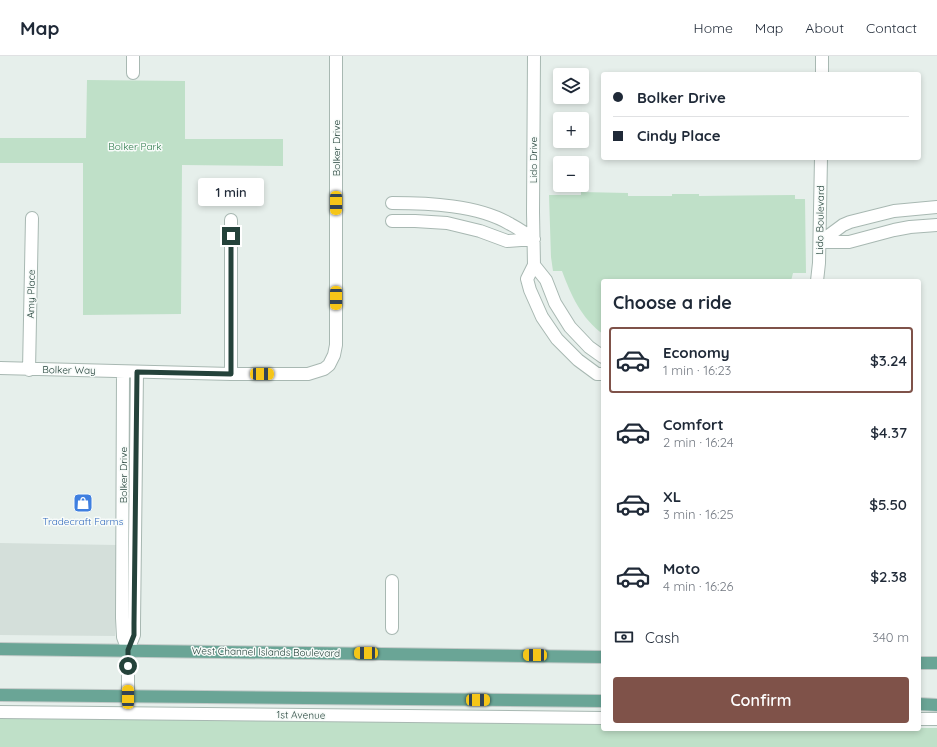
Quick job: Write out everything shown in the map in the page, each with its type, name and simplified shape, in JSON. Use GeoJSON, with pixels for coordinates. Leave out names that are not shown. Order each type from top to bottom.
{"type":"FeatureCollection","features":[{"type":"Feature","properties":{"kind":"main road","name":"West Channel Islands Boulevard"},"geometry":{"type":"LineString","coordinates":[[0,649],[601,657]]}},
{"type":"Feature","properties":{"kind":"main road"},"geometry":{"type":"LineString","coordinates":[[921,663],[937,663]]}},
{"type":"Feature","properties":{"kind":"main road"},"geometry":{"type":"LineString","coordinates":[[0,695],[601,701]]}},
{"type":"Feature","properties":{"kind":"main road"},"geometry":{"type":"LineString","coordinates":[[921,704],[937,705]]}},
{"type":"Feature","properties":{"kind":"street"},"geometry":{"type":"LineString","coordinates":[[133,56],[133,73]]}},
{"type":"Feature","properties":{"kind":"street","name":"Bolker Drive"},"geometry":{"type":"LineString","coordinates":[[128,650],[134,635],[137,372],[308,374],[324,369],[329,364],[334,354],[336,345],[336,56]]}},
{"type":"Feature","properties":{"kind":"street","name":"Lido Drive"},"geometry":{"type":"LineString","coordinates":[[534,56],[534,265],[527,279],[532,296],[548,327],[557,339],[578,360],[597,374],[601,374]]}},
{"type":"Feature","properties":{"kind":"street"},"geometry":{"type":"LineString","coordinates":[[822,56],[822,72]]}},
{"type":"Feature","properties":{"kind":"street","name":"Lido Boulevard"},"geometry":{"type":"LineString","coordinates":[[817,279],[820,242],[822,160]]}},
{"type":"Feature","properties":{"kind":"street"},"geometry":{"type":"LineString","coordinates":[[392,203],[433,204],[479,212],[510,223],[534,239]]}},
{"type":"Feature","properties":{"kind":"street"},"geometry":{"type":"LineString","coordinates":[[820,242],[843,225],[850,222],[894,211],[937,207]]}},
{"type":"Feature","properties":{"kind":"street","name":"Amy Place"},"geometry":{"type":"LineString","coordinates":[[29,370],[32,218]]}},
{"type":"Feature","properties":{"kind":"street"},"geometry":{"type":"LineString","coordinates":[[231,220],[231,374]]}},
{"type":"Feature","properties":{"kind":"street"},"geometry":{"type":"LineString","coordinates":[[392,221],[447,223],[480,231],[507,240],[534,239]]}},
{"type":"Feature","properties":{"kind":"street"},"geometry":{"type":"LineString","coordinates":[[820,242],[849,242],[910,227],[937,226]]}},
{"type":"Feature","properties":{"kind":"street"},"geometry":{"type":"LineString","coordinates":[[534,265],[546,280],[555,303],[570,327],[589,347],[601,356]]}},
{"type":"Feature","properties":{"kind":"street","name":"Bolker Way"},"geometry":{"type":"LineString","coordinates":[[0,368],[137,372]]}},
{"type":"Feature","properties":{"kind":"street","name":"Bolker Drive"},"geometry":{"type":"LineString","coordinates":[[123,372],[123,637],[128,650],[128,697]]}},
{"type":"Feature","properties":{"kind":"street"},"geometry":{"type":"LineString","coordinates":[[392,581],[392,628]]}},
{"type":"Feature","properties":{"kind":"street","name":"1st Avenue"},"geometry":{"type":"LineString","coordinates":[[0,712],[601,718]]}},
{"type":"Feature","properties":{"kind":"street"},"geometry":{"type":"LineString","coordinates":[[921,719],[937,719]]}},
{"type":"Feature","properties":{"kind":"shaded area"},"geometry":{"type":"Polygon","coordinates":[[[0,543],[116,545],[115,636],[0,635],[0,543]]]}},
{"type":"Feature","properties":{"kind":"green space","name":"Bolker Park"},"geometry":{"type":"Polygon","coordinates":[[[87,80],[185,81],[185,139],[283,139],[283,166],[182,165],[181,314],[83,315],[83,163],[0,163],[0,138],[86,138],[87,80]]]}},
{"type":"Feature","properties":{"kind":"green space"},"geometry":{"type":"Polygon","coordinates":[[[581,192],[628,193],[628,196],[672,196],[672,194],[699,194],[699,196],[795,195],[795,199],[805,199],[806,273],[793,273],[792,279],[601,279],[601,332],[595,328],[578,306],[562,271],[553,271],[551,257],[549,195],[581,195],[581,192]]]}},
{"type":"Feature","properties":{"kind":"green space"},"geometry":{"type":"Polygon","coordinates":[[[0,718],[601,724],[601,731],[921,731],[921,728],[937,728],[937,747],[0,747],[0,718]]]}},
{"type":"Feature","properties":{"kind":"place","name":"Tradecraft Farms"},"geometry":{"type":"Point","coordinates":[83,503]}},
{"type":"Feature","properties":{"kind":"route"},"geometry":{"type":"LineString","coordinates":[[128,666],[128,650],[134,635],[137,372],[231,374],[231,236]]}}]}
